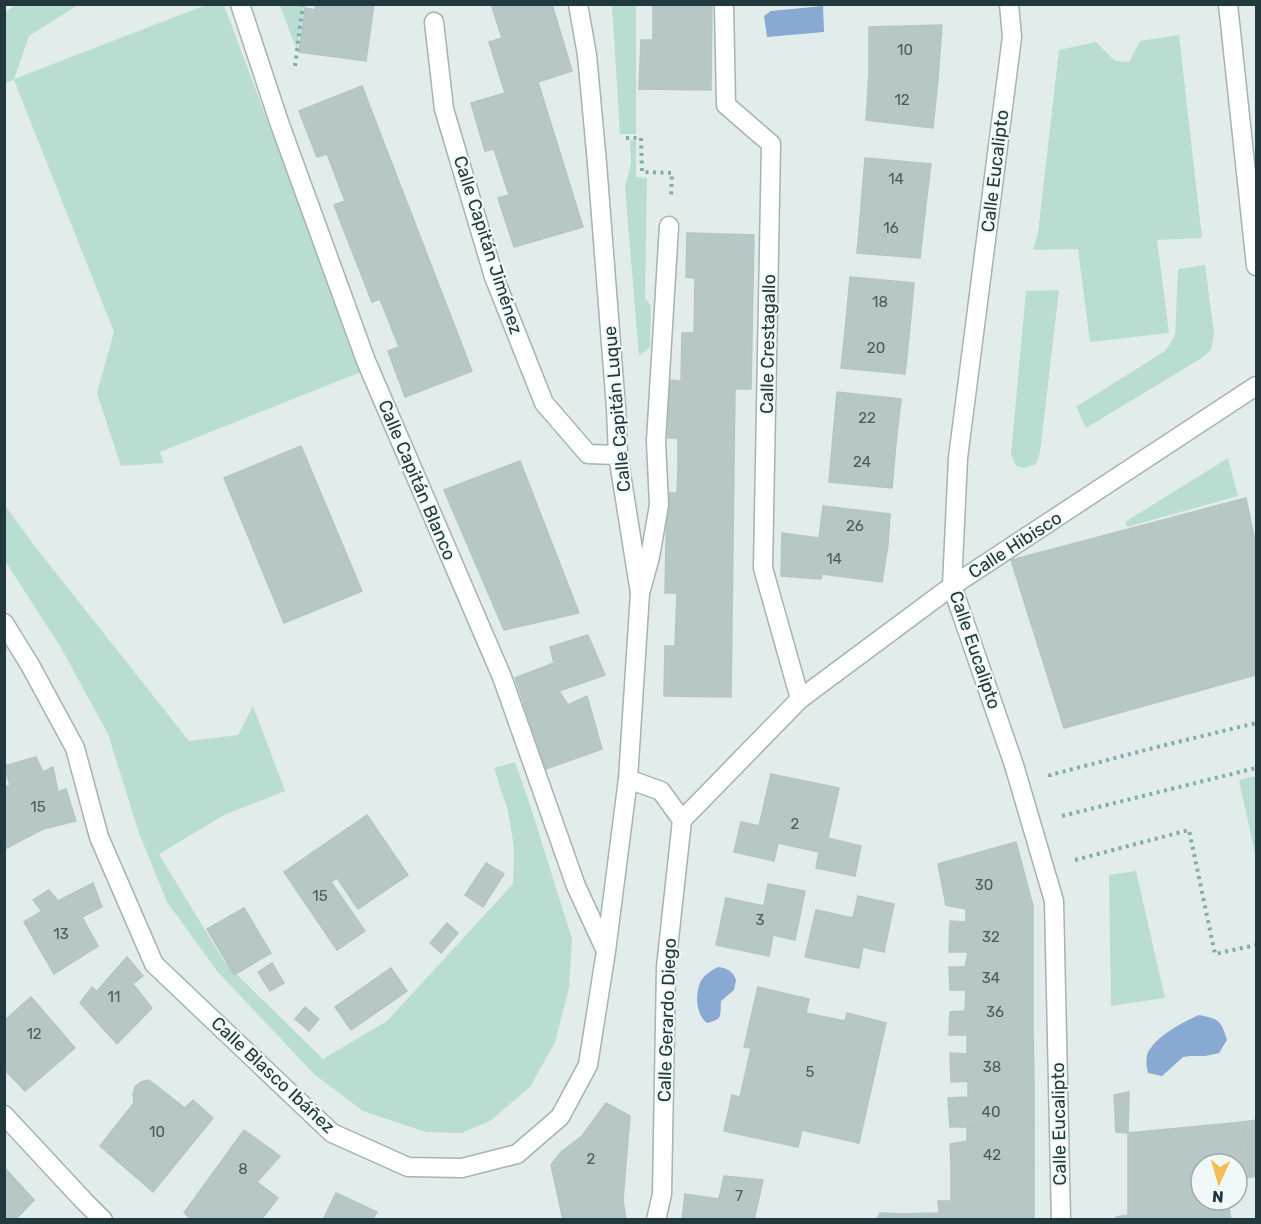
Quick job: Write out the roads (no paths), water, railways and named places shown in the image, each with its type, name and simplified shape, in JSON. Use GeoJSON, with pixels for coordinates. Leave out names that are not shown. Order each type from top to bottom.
{"type":"FeatureCollection","features":[{"type":"Feature","properties":{"kind":"street","name":"Calle Capitán Blanco"},"geometry":{"type":"LineString","coordinates":[[240,4],[279,122],[366,361],[502,677],[576,886],[606,951]]}},
{"type":"Feature","properties":{"kind":"street","name":"Calle Capitán Luque"},"geometry":{"type":"LineString","coordinates":[[578,4],[587,55],[597,163],[618,455],[640,593],[628,779]]}},
{"type":"Feature","properties":{"kind":"street","name":"Calle Crestagallo"},"geometry":{"type":"LineString","coordinates":[[724,4],[726,105],[771,144],[763,568],[800,699]]}},
{"type":"Feature","properties":{"kind":"street","name":"Calle Eucalipto"},"geometry":{"type":"LineString","coordinates":[[1009,4],[1012,37],[958,458],[952,586],[1014,765],[1054,901],[1061,1220]]}},
{"type":"Feature","properties":{"kind":"street"},"geometry":{"type":"LineString","coordinates":[[1228,4],[1257,266]]}},
{"type":"Feature","properties":{"kind":"street","name":"Calle Capitán Jiménez"},"geometry":{"type":"LineString","coordinates":[[434,22],[444,109],[494,277],[544,404],[588,454],[618,455]]}},
{"type":"Feature","properties":{"kind":"street"},"geometry":{"type":"LineString","coordinates":[[640,593],[650,557],[658,505],[656,441],[669,226]]}},
{"type":"Feature","properties":{"kind":"street","name":"Calle Hibisco"},"geometry":{"type":"LineString","coordinates":[[682,820],[800,699],[952,586],[1257,386]]}},
{"type":"Feature","properties":{"kind":"street","name":"Calle Blasco Ibáñez"},"geometry":{"type":"LineString","coordinates":[[4,623],[30,665],[75,748],[99,837],[154,964],[332,1134],[408,1167],[462,1168],[517,1154],[560,1117],[588,1065],[606,951],[628,779]]}},
{"type":"Feature","properties":{"kind":"street"},"geometry":{"type":"LineString","coordinates":[[628,779],[661,791],[682,820]]}},
{"type":"Feature","properties":{"kind":"street","name":"Calle Gerardo Diego"},"geometry":{"type":"LineString","coordinates":[[656,1220],[662,1194],[666,967],[682,820]]}},
{"type":"Feature","properties":{"kind":"street"},"geometry":{"type":"LineString","coordinates":[[4,1115],[104,1220]]}},
{"type":"Feature","properties":{"kind":"water"},"geometry":{"type":"Polygon","coordinates":[[[823,6],[824,32],[767,37],[764,16],[771,11],[823,6]]]}},
{"type":"Feature","properties":{"kind":"water"},"geometry":{"type":"Polygon","coordinates":[[[718,967],[729,970],[736,980],[734,990],[721,1001],[720,1016],[707,1023],[699,1010],[698,988],[705,975],[718,967]]]}},
{"type":"Feature","properties":{"kind":"water"},"geometry":{"type":"Polygon","coordinates":[[[1199,1015],[1215,1019],[1221,1024],[1227,1040],[1219,1053],[1183,1057],[1162,1076],[1148,1073],[1147,1054],[1155,1043],[1172,1029],[1199,1015]]]}}]}
